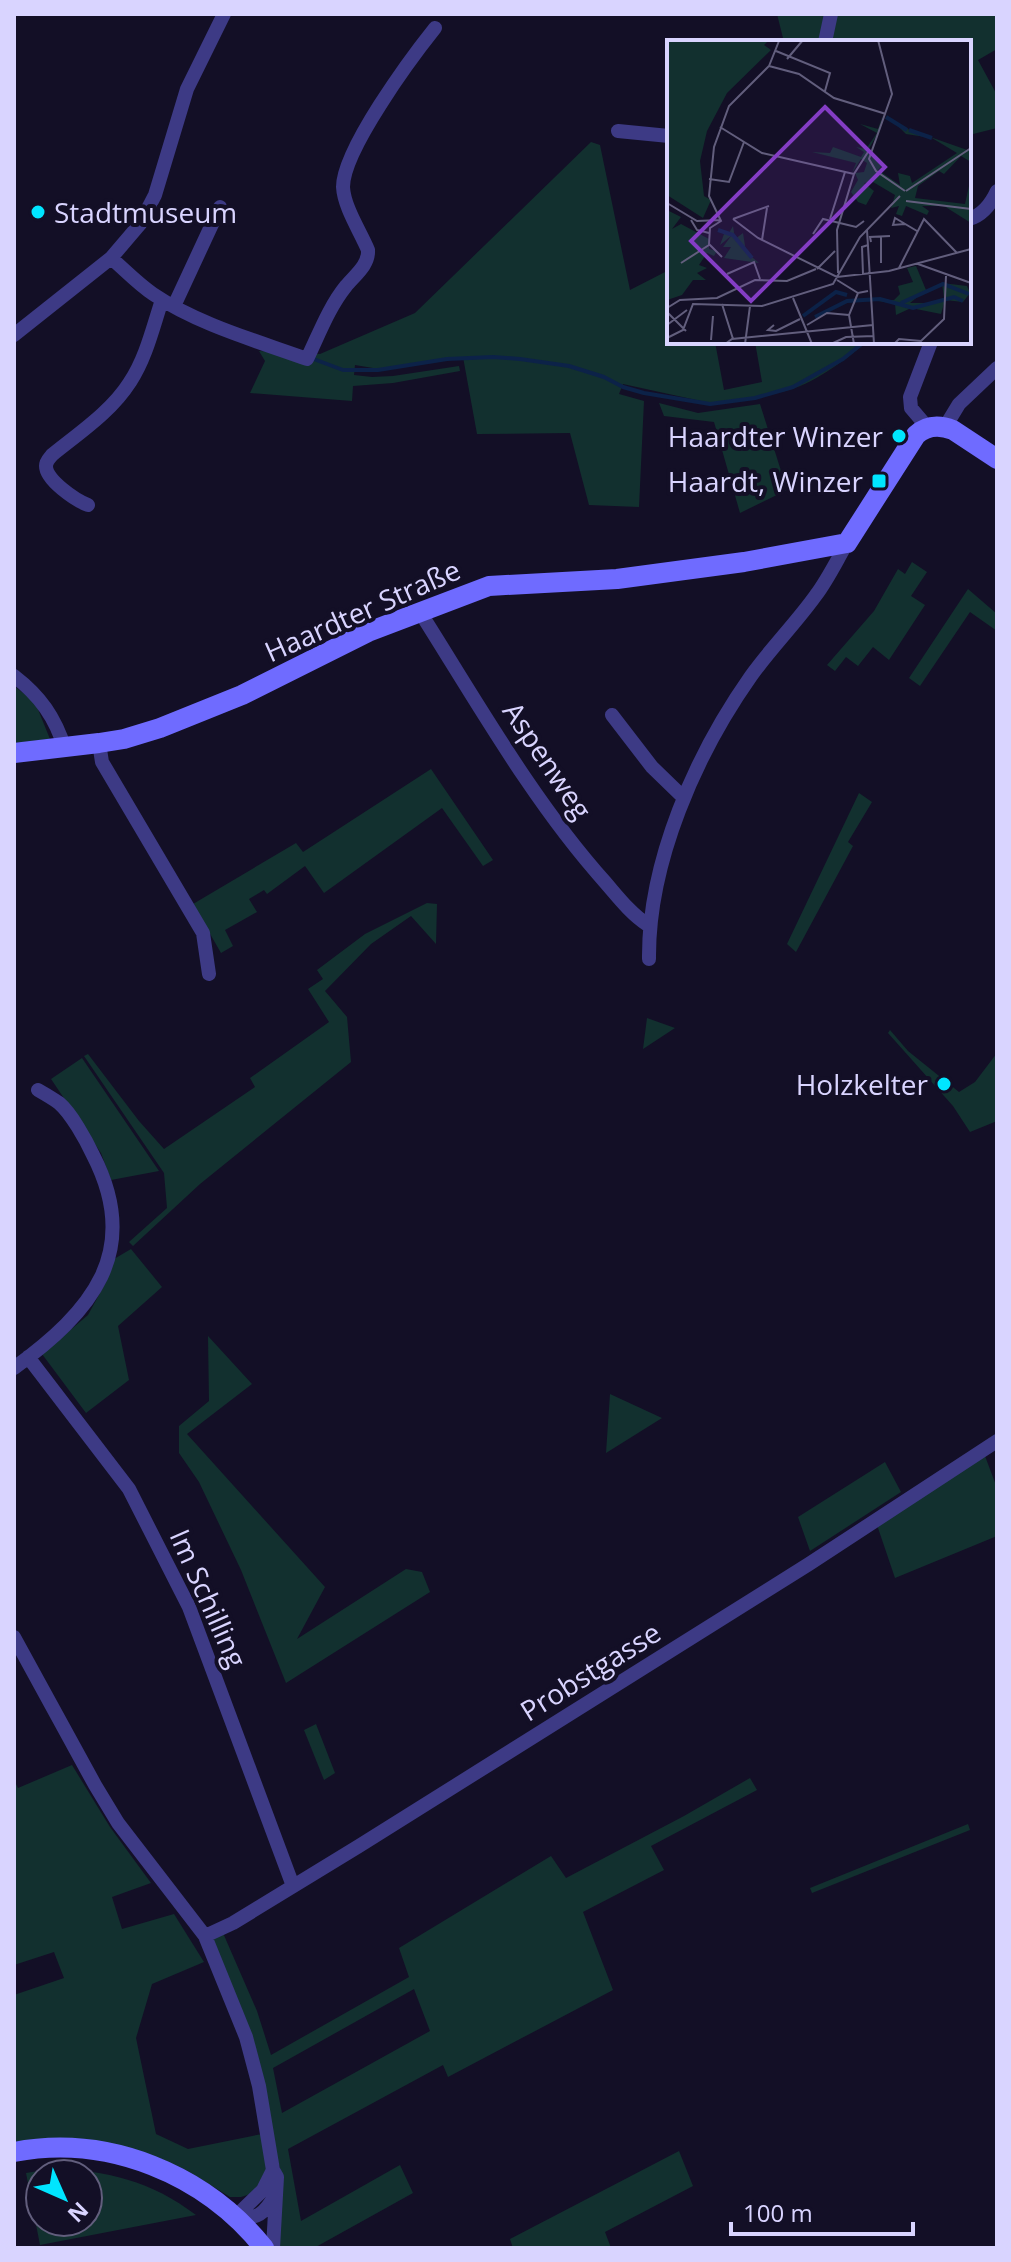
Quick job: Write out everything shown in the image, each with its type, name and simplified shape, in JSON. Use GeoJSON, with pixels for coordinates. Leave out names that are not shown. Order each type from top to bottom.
{"type":"FeatureCollection","features":[{"type":"Feature","properties":{"kind":"street"},"geometry":{"type":"LineString","coordinates":[[14,335],[111,258],[126,243],[149,210],[187,89],[224,14]]}},
{"type":"Feature","properties":{"kind":"street"},"geometry":{"type":"LineString","coordinates":[[825,40],[831,14]]}},
{"type":"Feature","properties":{"kind":"street"},"geometry":{"type":"LineString","coordinates":[[111,258],[138,283],[168,303],[203,320],[307,359],[338,297],[369,256],[343,190],[352,155],[398,76],[435,28]]}},
{"type":"Feature","properties":{"kind":"street"},"geometry":{"type":"LineString","coordinates":[[618,131],[667,136]]}},
{"type":"Feature","properties":{"kind":"street"},"geometry":{"type":"LineString","coordinates":[[971,218],[987,208],[997,191]]}},
{"type":"Feature","properties":{"kind":"street"},"geometry":{"type":"LineString","coordinates":[[88,505],[78,501],[49,475],[47,462],[110,407],[131,382],[168,303],[220,207]]}},
{"type":"Feature","properties":{"kind":"street"},"geometry":{"type":"LineString","coordinates":[[930,344],[910,397],[911,408],[936,427],[953,430],[997,459]]}},
{"type":"Feature","properties":{"kind":"street"},"geometry":{"type":"LineString","coordinates":[[649,959],[648,925],[665,856],[700,760],[731,707],[758,667],[817,593],[916,435],[936,427],[997,368]]}},
{"type":"Feature","properties":{"kind":"street","name":"Haardter Straße"},"geometry":{"type":"LineString","coordinates":[[14,753],[65,749],[143,734],[263,685],[357,637],[489,586],[617,579],[744,562],[847,543]]}},
{"type":"Feature","properties":{"kind":"street","name":"Aspenweg"},"geometry":{"type":"LineString","coordinates":[[420,612],[549,812],[592,867],[635,915],[648,925]]}},
{"type":"Feature","properties":{"kind":"street"},"geometry":{"type":"LineString","coordinates":[[14,676],[46,707],[65,749]]}},
{"type":"Feature","properties":{"kind":"street"},"geometry":{"type":"LineString","coordinates":[[612,715],[652,767],[684,798]]}},
{"type":"Feature","properties":{"kind":"street"},"geometry":{"type":"LineString","coordinates":[[99,743],[102,762],[203,933],[209,974]]}},
{"type":"Feature","properties":{"kind":"street"},"geometry":{"type":"LineString","coordinates":[[14,1368],[65,1327],[90,1298],[104,1269],[112,1229],[109,1194],[88,1145],[61,1105],[38,1090]]}},
{"type":"Feature","properties":{"kind":"street","name":"Im Schilling"},"geometry":{"type":"LineString","coordinates":[[28,1357],[129,1489],[189,1607],[293,1886]]}},
{"type":"Feature","properties":{"kind":"street","name":"Probstgasse"},"geometry":{"type":"LineString","coordinates":[[205,1936],[233,1923],[809,1564],[997,1441]]}},
{"type":"Feature","properties":{"kind":"street"},"geometry":{"type":"LineString","coordinates":[[14,1637],[118,1823],[205,1936],[246,2037],[259,2086],[273,2170],[277,2177],[273,2248]]}},
{"type":"Feature","properties":{"kind":"street"},"geometry":{"type":"LineString","coordinates":[[14,2152],[66,2148],[91,2150],[149,2164],[194,2185],[235,2217],[264,2248]]}},
{"type":"Feature","properties":{"kind":"street"},"geometry":{"type":"LineString","coordinates":[[235,2217],[263,2190],[273,2170]]}},
{"type":"Feature","properties":{"kind":"street"},"geometry":{"type":"LineString","coordinates":[[235,2217],[256,2217],[276,2194]]}},
{"type":"Feature","properties":{"kind":"green space"},"geometry":{"type":"Polygon","coordinates":[[[777,14],[825,14],[819,40],[784,40],[777,14]]]}},
{"type":"Feature","properties":{"kind":"green space"},"geometry":{"type":"Polygon","coordinates":[[[837,14],[997,14],[997,49],[978,60],[997,95],[997,128],[971,134],[971,40],[831,40],[837,14]]]}},
{"type":"Feature","properties":{"kind":"green space"},"geometry":{"type":"Polygon","coordinates":[[[591,142],[600,145],[630,290],[667,271],[667,344],[715,344],[724,390],[762,382],[755,344],[864,344],[805,384],[755,397],[710,403],[623,384],[619,394],[644,401],[639,507],[589,505],[570,433],[477,434],[463,357],[379,369],[355,365],[354,375],[372,377],[459,366],[460,371],[393,383],[353,386],[352,401],[250,393],[265,361],[259,351],[320,354],[415,313],[591,142]]]}},
{"type":"Feature","properties":{"kind":"green space"},"geometry":{"type":"Polygon","coordinates":[[[659,403],[698,413],[760,404],[787,490],[740,513],[714,422],[664,416],[659,403]]]}},
{"type":"Feature","properties":{"kind":"green space"},"geometry":{"type":"Polygon","coordinates":[[[912,562],[927,572],[911,596],[925,605],[889,660],[873,647],[858,666],[846,657],[835,671],[827,665],[874,611],[898,569],[905,574],[912,562]]]}},
{"type":"Feature","properties":{"kind":"green space"},"geometry":{"type":"Polygon","coordinates":[[[968,589],[997,614],[997,631],[970,612],[920,686],[909,678],[968,589]]]}},
{"type":"Feature","properties":{"kind":"green space"},"geometry":{"type":"Polygon","coordinates":[[[14,686],[35,702],[50,739],[14,743],[14,686]]]}},
{"type":"Feature","properties":{"kind":"green space"},"geometry":{"type":"Polygon","coordinates":[[[431,769],[493,860],[483,866],[442,808],[324,893],[305,866],[267,894],[264,890],[249,899],[257,912],[225,930],[233,946],[221,953],[193,904],[296,843],[303,852],[431,769]]]}},
{"type":"Feature","properties":{"kind":"green space"},"geometry":{"type":"Polygon","coordinates":[[[859,793],[872,802],[848,842],[853,846],[796,952],[787,944],[859,793]]]}},
{"type":"Feature","properties":{"kind":"green space"},"geometry":{"type":"Polygon","coordinates":[[[427,903],[437,904],[436,944],[411,916],[371,944],[325,991],[347,1017],[351,1062],[200,1184],[133,1246],[129,1242],[167,1208],[164,1173],[84,1056],[88,1054],[164,1149],[255,1087],[250,1078],[329,1022],[308,989],[323,979],[317,970],[365,934],[427,903]]]}},
{"type":"Feature","properties":{"kind":"green space"},"geometry":{"type":"Polygon","coordinates":[[[647,1018],[675,1028],[643,1049],[647,1018]]]}},
{"type":"Feature","properties":{"kind":"green space"},"geometry":{"type":"Polygon","coordinates":[[[890,1030],[908,1051],[959,1092],[975,1082],[997,1053],[997,1121],[970,1132],[953,1106],[888,1033],[890,1030]]]}},
{"type":"Feature","properties":{"kind":"green space"},"geometry":{"type":"Polygon","coordinates":[[[82,1058],[159,1171],[111,1180],[101,1153],[51,1079],[82,1058]]]}},
{"type":"Feature","properties":{"kind":"green space"},"geometry":{"type":"Polygon","coordinates":[[[131,1249],[162,1287],[118,1326],[129,1380],[86,1413],[42,1354],[88,1315],[106,1282],[114,1259],[131,1249]]]}},
{"type":"Feature","properties":{"kind":"green space"},"geometry":{"type":"Polygon","coordinates":[[[208,1336],[252,1384],[187,1434],[325,1587],[297,1639],[406,1569],[422,1572],[430,1592],[286,1683],[241,1570],[199,1482],[179,1453],[179,1426],[209,1401],[208,1336]]]}},
{"type":"Feature","properties":{"kind":"green space"},"geometry":{"type":"Polygon","coordinates":[[[610,1394],[662,1418],[606,1453],[610,1394]]]}},
{"type":"Feature","properties":{"kind":"green space"},"geometry":{"type":"Polygon","coordinates":[[[985,1456],[997,1488],[997,1536],[895,1578],[877,1525],[985,1456]]]}},
{"type":"Feature","properties":{"kind":"green space"},"geometry":{"type":"Polygon","coordinates":[[[885,1462],[901,1492],[810,1551],[798,1517],[885,1462]]]}},
{"type":"Feature","properties":{"kind":"green space"},"geometry":{"type":"Polygon","coordinates":[[[316,1724],[335,1773],[324,1780],[304,1730],[316,1724]]]}},
{"type":"Feature","properties":{"kind":"green space"},"geometry":{"type":"Polygon","coordinates":[[[72,1765],[110,1827],[151,1883],[112,1897],[122,1929],[174,1914],[204,1962],[152,1984],[136,2038],[156,2134],[188,2149],[262,2134],[268,2167],[254,2193],[230,2197],[164,2160],[14,2143],[14,1995],[64,1978],[54,1952],[14,1965],[14,1780],[18,1788],[72,1765]]]}},
{"type":"Feature","properties":{"kind":"green space"},"geometry":{"type":"Polygon","coordinates":[[[750,1778],[757,1790],[651,1846],[664,1870],[583,1912],[613,1990],[448,2077],[443,2065],[288,2149],[301,2221],[400,2165],[413,2193],[314,2248],[279,2248],[280,2168],[211,1939],[223,1933],[257,2011],[271,2055],[409,1977],[399,1948],[551,1856],[566,1878],[750,1778]],[[414,1989],[273,2068],[282,2113],[430,2031],[414,1989]]]}},
{"type":"Feature","properties":{"kind":"green space"},"geometry":{"type":"Polygon","coordinates":[[[968,1824],[970,1830],[812,1893],[810,1888],[968,1824]]]}},
{"type":"Feature","properties":{"kind":"green space"},"geometry":{"type":"Polygon","coordinates":[[[679,2151],[693,2186],[605,2232],[611,2248],[513,2248],[510,2239],[679,2151]]]}},
{"type":"Feature","properties":{"kind":"green space"},"geometry":{"type":"Polygon","coordinates":[[[104,2174],[145,2186],[196,2215],[104,2233],[104,2174]]]}},
{"type":"Feature","properties":{"kind":"green space"},"geometry":{"type":"Polygon","coordinates":[[[39,2238],[76,2238],[40,2245],[39,2238]]]}},
{"type":"Feature","properties":{"kind":"waterway"},"geometry":{"type":"LineString","coordinates":[[311,358],[343,370],[378,370],[447,359],[520,359],[569,366],[644,393],[710,404],[755,398],[793,387],[843,359],[862,344]]}},
{"type":"Feature","properties":{"kind":"place","name":"Stadtmuseum"},"geometry":{"type":"Point","coordinates":[38,212]}},
{"type":"Feature","properties":{"kind":"place","name":"Haardter Winzer"},"geometry":{"type":"Point","coordinates":[899,436]}},
{"type":"Feature","properties":{"kind":"place","name":"Haardt, Winzer"},"geometry":{"type":"Point","coordinates":[879,481]}},
{"type":"Feature","properties":{"kind":"place","name":"Holzkelter"},"geometry":{"type":"Point","coordinates":[944,1084]}}]}
